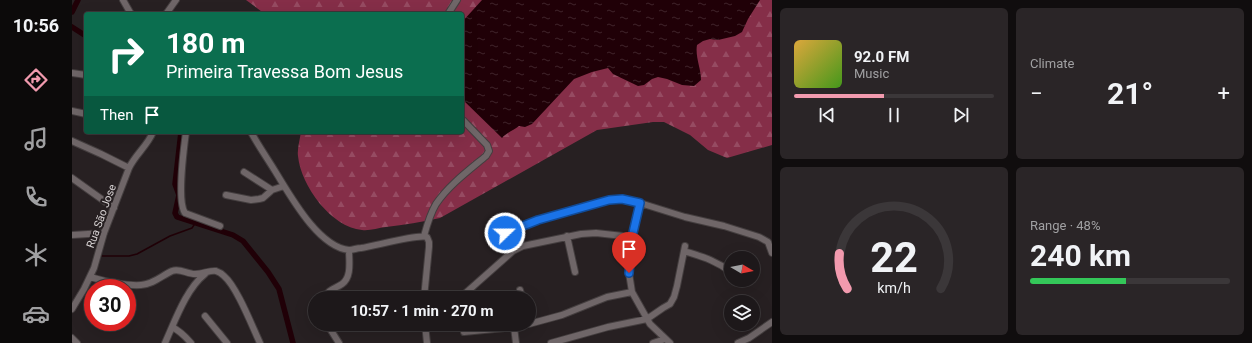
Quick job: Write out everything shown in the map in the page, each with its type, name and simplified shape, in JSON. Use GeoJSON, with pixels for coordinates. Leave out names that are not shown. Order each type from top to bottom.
{"type":"FeatureCollection","features":[{"type":"Feature","properties":{"kind":"street"},"geometry":{"type":"LineString","coordinates":[[124,0],[130,12]]}},
{"type":"Feature","properties":{"kind":"street"},"geometry":{"type":"LineString","coordinates":[[167,12],[176,0]]}},
{"type":"Feature","properties":{"kind":"street"},"geometry":{"type":"LineString","coordinates":[[449,12],[457,0]]}},
{"type":"Feature","properties":{"kind":"street"},"geometry":{"type":"LineString","coordinates":[[72,72],[84,75]]}},
{"type":"Feature","properties":{"kind":"street"},"geometry":{"type":"LineString","coordinates":[[72,111],[84,114]]}},
{"type":"Feature","properties":{"kind":"street"},"geometry":{"type":"LineString","coordinates":[[425,291],[429,247],[426,237],[430,217],[442,196],[452,185],[486,156],[489,151],[487,145],[464,121]]}},
{"type":"Feature","properties":{"kind":"street","name":"Rua São Jose"},"geometry":{"type":"LineString","coordinates":[[72,309],[94,268],[104,233],[129,168],[152,134]]}},
{"type":"Feature","properties":{"kind":"street"},"geometry":{"type":"LineString","coordinates":[[186,134],[183,162],[182,206],[185,212],[220,226]]}},
{"type":"Feature","properties":{"kind":"street"},"geometry":{"type":"LineString","coordinates":[[252,134],[302,213],[319,233],[333,243],[349,250],[426,237]]}},
{"type":"Feature","properties":{"kind":"street"},"geometry":{"type":"LineString","coordinates":[[72,141],[129,168]]}},
{"type":"Feature","properties":{"kind":"street"},"geometry":{"type":"LineString","coordinates":[[244,172],[272,190]]}},
{"type":"Feature","properties":{"kind":"street"},"geometry":{"type":"LineString","coordinates":[[72,178],[114,208]]}},
{"type":"Feature","properties":{"kind":"street"},"geometry":{"type":"LineString","coordinates":[[226,195],[250,200],[259,199],[263,198],[272,190],[284,186]]}},
{"type":"Feature","properties":{"kind":"street"},"geometry":{"type":"LineString","coordinates":[[505,233],[538,220],[609,200],[622,199],[685,217],[724,226],[759,237],[768,242],[772,253]]}},
{"type":"Feature","properties":{"kind":"street"},"geometry":{"type":"LineString","coordinates":[[640,203],[632,237],[629,273],[632,292],[654,329],[667,341]]}},
{"type":"Feature","properties":{"kind":"street"},"geometry":{"type":"LineString","coordinates":[[72,235],[104,233]]}},
{"type":"Feature","properties":{"kind":"street"},"geometry":{"type":"LineString","coordinates":[[468,291],[518,248],[581,234],[596,233],[632,237]]}},
{"type":"Feature","properties":{"kind":"street"},"geometry":{"type":"LineString","coordinates":[[567,236],[575,272]]}},
{"type":"Feature","properties":{"kind":"street"},"geometry":{"type":"LineString","coordinates":[[551,343],[623,323],[647,319],[670,304],[677,286],[684,249],[724,266]]}},
{"type":"Feature","properties":{"kind":"street"},"geometry":{"type":"LineString","coordinates":[[328,291],[341,285],[346,280],[349,267],[349,250]]}},
{"type":"Feature","properties":{"kind":"street"},"geometry":{"type":"LineString","coordinates":[[90,277],[119,284],[141,285],[153,282],[176,270],[194,274],[217,271],[220,272],[230,282],[260,343]]}},
{"type":"Feature","properties":{"kind":"street"},"geometry":{"type":"LineString","coordinates":[[165,343],[192,289],[199,278],[208,272]]}},
{"type":"Feature","properties":{"kind":"street"},"geometry":{"type":"LineString","coordinates":[[536,322],[562,316],[607,297],[632,292]]}},
{"type":"Feature","properties":{"kind":"street"},"geometry":{"type":"LineString","coordinates":[[205,316],[227,343]]}},
{"type":"Feature","properties":{"kind":"street"},"geometry":{"type":"LineString","coordinates":[[738,343],[749,338],[772,322]]}},
{"type":"Feature","properties":{"kind":"street"},"geometry":{"type":"LineString","coordinates":[[172,327],[179,330],[191,343]]}},
{"type":"Feature","properties":{"kind":"street"},"geometry":{"type":"LineString","coordinates":[[331,331],[338,343]]}},
{"type":"Feature","properties":{"kind":"street"},"geometry":{"type":"LineString","coordinates":[[426,331],[427,343]]}},
{"type":"Feature","properties":{"kind":"street"},"geometry":{"type":"LineString","coordinates":[[464,332],[474,331]]}},
{"type":"Feature","properties":{"kind":"street"},"geometry":{"type":"LineString","coordinates":[[514,331],[516,343]]}},
{"type":"Feature","properties":{"kind":"street"},"geometry":{"type":"LineString","coordinates":[[72,338],[77,343]]}},
{"type":"Feature","properties":{"kind":"street"},"geometry":{"type":"LineString","coordinates":[[653,343],[667,341]]}},
{"type":"Feature","properties":{"kind":"green space"},"geometry":{"type":"Polygon","coordinates":[[[246,0],[772,0],[772,145],[727,158],[708,150],[690,135],[664,122],[653,122],[597,130],[440,218],[368,230],[350,227],[329,213],[311,192],[300,168],[298,147],[301,134],[464,134],[464,12],[262,12],[246,0]]]}},
{"type":"Feature","properties":{"kind":"water"},"geometry":{"type":"Polygon","coordinates":[[[482,0],[760,0],[742,32],[735,36],[718,40],[710,39],[703,41],[697,45],[701,80],[694,86],[682,85],[658,77],[652,79],[644,85],[638,86],[613,74],[608,68],[592,72],[574,79],[532,124],[525,127],[519,126],[502,138],[464,101],[464,20],[482,0]]]}},
{"type":"Feature","properties":{"kind":"waterway"},"geometry":{"type":"LineString","coordinates":[[72,12],[78,0]]}},
{"type":"Feature","properties":{"kind":"waterway"},"geometry":{"type":"LineString","coordinates":[[72,27],[84,35]]}},
{"type":"Feature","properties":{"kind":"waterway"},"geometry":{"type":"LineString","coordinates":[[181,134],[175,184],[179,195],[175,213],[177,217],[233,235],[243,241],[268,272],[279,289],[293,343]]}},
{"type":"Feature","properties":{"kind":"waterway"},"geometry":{"type":"LineString","coordinates":[[102,256],[129,256],[137,254],[170,236],[192,228],[196,222]]}},
{"type":"Feature","properties":{"kind":"route"},"geometry":{"type":"LineString","coordinates":[[505,233],[538,220],[609,200],[622,199],[640,203],[632,237],[629,273]]}}]}
